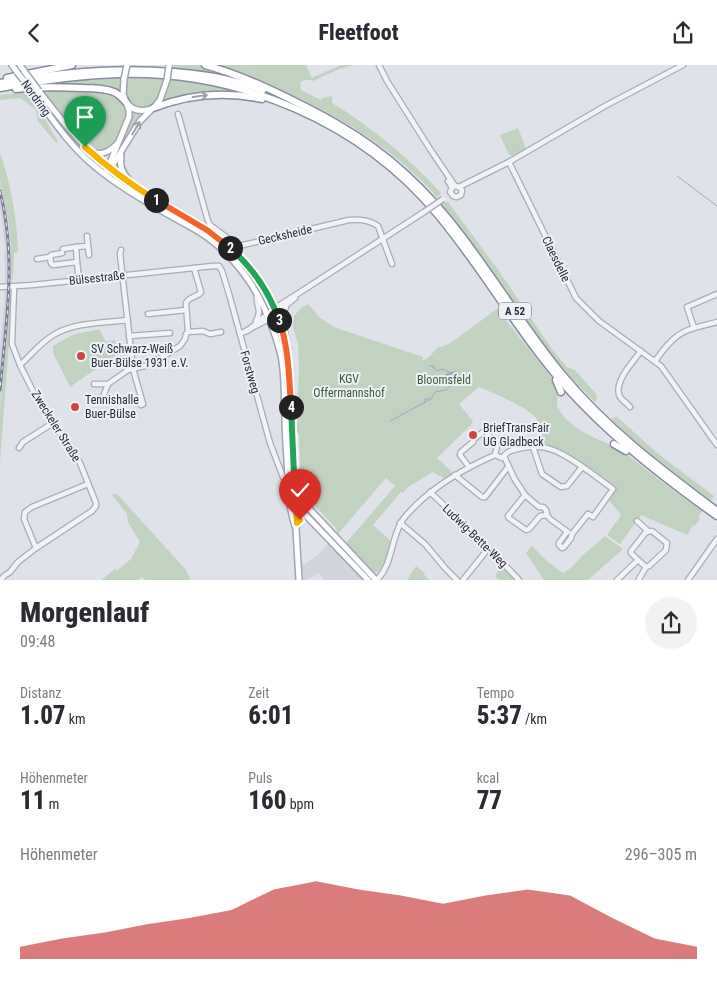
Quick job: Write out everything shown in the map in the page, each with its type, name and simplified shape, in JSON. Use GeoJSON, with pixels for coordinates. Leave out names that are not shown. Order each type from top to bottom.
{"type":"FeatureCollection","features":[{"type":"Feature","properties":{"kind":"highway"},"geometry":{"type":"LineString","coordinates":[[0,79],[72,65]]}},
{"type":"Feature","properties":{"kind":"highway"},"geometry":{"type":"LineString","coordinates":[[204,65],[258,84],[295,102]]}},
{"type":"Feature","properties":{"kind":"highway","name":"A 52"},"geometry":{"type":"LineString","coordinates":[[0,83],[33,77],[123,69],[192,73],[226,79],[260,89],[295,102],[340,125],[396,165],[441,210],[464,239],[534,339],[568,381],[596,411],[670,479]]}},
{"type":"Feature","properties":{"kind":"highway","name":"A 52"},"geometry":{"type":"LineString","coordinates":[[0,90],[34,82],[121,74],[187,78],[248,90],[309,114],[337,130],[391,167],[425,200],[460,242],[547,364],[591,414],[636,455],[670,479]]}},
{"type":"Feature","properties":{"kind":"highway"},"geometry":{"type":"LineString","coordinates":[[0,90],[46,87],[95,89],[120,95],[126,102]]}},
{"type":"Feature","properties":{"kind":"highway"},"geometry":{"type":"LineString","coordinates":[[153,108],[198,95],[219,94],[239,95],[288,105]]}},
{"type":"Feature","properties":{"kind":"highway"},"geometry":{"type":"LineString","coordinates":[[547,364],[561,391]]}},
{"type":"Feature","properties":{"kind":"highway"},"geometry":{"type":"LineString","coordinates":[[614,444],[636,455]]}},
{"type":"Feature","properties":{"kind":"highway"},"geometry":{"type":"LineString","coordinates":[[670,479],[717,511]]}},
{"type":"Feature","properties":{"kind":"highway"},"geometry":{"type":"LineString","coordinates":[[670,479],[717,516]]}},
{"type":"Feature","properties":{"kind":"main road","name":"Nordring"},"geometry":{"type":"LineString","coordinates":[[12,65],[74,147],[89,162],[105,175],[215,243],[242,271],[257,294],[268,317],[282,361],[286,478],[290,507],[297,526]]}},
{"type":"Feature","properties":{"kind":"main road","name":"Nordring"},"geometry":{"type":"LineString","coordinates":[[20,65],[67,127],[92,153],[135,187],[207,230],[233,250],[263,286],[276,310],[286,344],[295,488],[294,498]]}},
{"type":"Feature","properties":{"kind":"main road"},"geometry":{"type":"LineString","coordinates":[[110,169],[128,117],[123,94],[127,65]]}},
{"type":"Feature","properties":{"kind":"main road"},"geometry":{"type":"LineString","coordinates":[[105,175],[140,121],[160,100],[167,80],[169,66]]}},
{"type":"Feature","properties":{"kind":"main road"},"geometry":{"type":"LineString","coordinates":[[126,102],[131,108],[138,111],[153,108]]}},
{"type":"Feature","properties":{"kind":"main road"},"geometry":{"type":"LineString","coordinates":[[92,153],[105,153],[119,142]]}},
{"type":"Feature","properties":{"kind":"main road"},"geometry":{"type":"LineString","coordinates":[[122,151],[121,169],[135,187]]}},
{"type":"Feature","properties":{"kind":"main road"},"geometry":{"type":"LineString","coordinates":[[295,488],[301,500],[377,580]]}},
{"type":"Feature","properties":{"kind":"main road"},"geometry":{"type":"LineString","coordinates":[[288,490],[294,498],[296,505],[299,580]]}},
{"type":"Feature","properties":{"kind":"main road"},"geometry":{"type":"LineString","coordinates":[[294,498],[301,500]]}},
{"type":"Feature","properties":{"kind":"main road"},"geometry":{"type":"LineString","coordinates":[[290,507],[294,498]]}},
{"type":"Feature","properties":{"kind":"main road"},"geometry":{"type":"LineString","coordinates":[[296,505],[368,580]]}},
{"type":"Feature","properties":{"kind":"main road"},"geometry":{"type":"LineString","coordinates":[[297,526],[304,519],[310,520]]}},
{"type":"Feature","properties":{"kind":"street"},"geometry":{"type":"LineString","coordinates":[[379,65],[391,88],[455,190]]}},
{"type":"Feature","properties":{"kind":"street"},"geometry":{"type":"LineString","coordinates":[[240,335],[268,317],[302,291],[455,190],[509,162],[605,106],[683,65]]}},
{"type":"Feature","properties":{"kind":"street","name":"Gecksheide"},"geometry":{"type":"LineString","coordinates":[[178,114],[208,221],[210,225],[234,245],[239,246],[359,219],[378,226],[392,264]]}},
{"type":"Feature","properties":{"kind":"street","name":"Claesdelle"},"geometry":{"type":"LineString","coordinates":[[509,162],[576,298],[599,321],[655,361],[665,372],[717,445]]}},
{"type":"Feature","properties":{"kind":"street"},"geometry":{"type":"LineString","coordinates":[[87,235],[89,255]]}},
{"type":"Feature","properties":{"kind":"street"},"geometry":{"type":"LineString","coordinates":[[38,259],[50,257],[51,255],[76,247],[88,246]]}},
{"type":"Feature","properties":{"kind":"street"},"geometry":{"type":"LineString","coordinates":[[76,247],[79,280]]}},
{"type":"Feature","properties":{"kind":"street"},"geometry":{"type":"LineString","coordinates":[[121,250],[133,369],[143,404],[141,405]]}},
{"type":"Feature","properties":{"kind":"street"},"geometry":{"type":"LineString","coordinates":[[50,257],[51,263],[54,265],[77,262]]}},
{"type":"Feature","properties":{"kind":"street","name":"Bülsestraße"},"geometry":{"type":"LineString","coordinates":[[0,287],[219,266]]}},
{"type":"Feature","properties":{"kind":"street","name":"Forstweg"},"geometry":{"type":"LineString","coordinates":[[219,266],[270,443],[286,478]]}},
{"type":"Feature","properties":{"kind":"street"},"geometry":{"type":"LineString","coordinates":[[94,384],[108,383],[128,370],[149,365],[180,346],[188,332],[187,300],[201,292],[194,268]]}},
{"type":"Feature","properties":{"kind":"street","name":"Zweckeler Straße"},"geometry":{"type":"LineString","coordinates":[[1,580],[18,562],[95,509],[96,506],[96,500],[80,463],[37,399],[12,344],[14,287]]}},
{"type":"Feature","properties":{"kind":"street"},"geometry":{"type":"LineString","coordinates":[[276,310],[302,291]]}},
{"type":"Feature","properties":{"kind":"street"},"geometry":{"type":"LineString","coordinates":[[254,325],[259,315],[257,294]]}},
{"type":"Feature","properties":{"kind":"street"},"geometry":{"type":"LineString","coordinates":[[694,328],[686,307],[717,294]]}},
{"type":"Feature","properties":{"kind":"street","name":"Nordring"},"geometry":{"type":"LineString","coordinates":[[286,344],[282,317],[288,303]]}},
{"type":"Feature","properties":{"kind":"street"},"geometry":{"type":"LineString","coordinates":[[148,314],[186,310]]}},
{"type":"Feature","properties":{"kind":"street"},"geometry":{"type":"LineString","coordinates":[[248,331],[268,317]]}},
{"type":"Feature","properties":{"kind":"street"},"geometry":{"type":"LineString","coordinates":[[20,365],[54,335],[66,329],[128,320]]}},
{"type":"Feature","properties":{"kind":"street"},"geometry":{"type":"LineString","coordinates":[[655,361],[676,337],[694,328],[717,322]]}},
{"type":"Feature","properties":{"kind":"street"},"geometry":{"type":"LineString","coordinates":[[188,332],[221,333]]}},
{"type":"Feature","properties":{"kind":"street"},"geometry":{"type":"LineString","coordinates":[[130,336],[170,333]]}},
{"type":"Feature","properties":{"kind":"street"},"geometry":{"type":"LineString","coordinates":[[630,407],[619,395],[619,385],[621,379],[641,351]]}},
{"type":"Feature","properties":{"kind":"street"},"geometry":{"type":"LineString","coordinates":[[103,397],[108,383]]}},
{"type":"Feature","properties":{"kind":"street"},"geometry":{"type":"LineString","coordinates":[[19,448],[22,442],[53,423]]}},
{"type":"Feature","properties":{"kind":"street"},"geometry":{"type":"LineString","coordinates":[[469,467],[460,455],[461,452],[483,432],[486,432],[497,446],[495,455]]}},
{"type":"Feature","properties":{"kind":"street"},"geometry":{"type":"LineString","coordinates":[[533,447],[542,474],[561,487],[567,486],[582,467]]}},
{"type":"Feature","properties":{"kind":"street"},"geometry":{"type":"LineString","coordinates":[[377,580],[388,564],[400,523],[410,511],[430,493],[455,475],[495,455],[502,458],[507,452],[533,447],[553,450],[582,467],[613,489],[593,517],[588,514],[569,533],[550,519],[546,510],[539,507],[525,495],[508,467],[504,456]]}},
{"type":"Feature","properties":{"kind":"street"},"geometry":{"type":"LineString","coordinates":[[455,475],[482,497],[486,497],[508,467]]}},
{"type":"Feature","properties":{"kind":"street"},"geometry":{"type":"LineString","coordinates":[[36,548],[24,519],[24,512],[88,483]]}},
{"type":"Feature","properties":{"kind":"street","name":"Ludwig-Bette-Weg"},"geometry":{"type":"LineString","coordinates":[[430,493],[449,510],[474,538],[506,565],[518,580]]}},
{"type":"Feature","properties":{"kind":"street"},"geometry":{"type":"LineString","coordinates":[[525,495],[508,516],[509,518],[526,530],[540,516],[547,515]]}},
{"type":"Feature","properties":{"kind":"street"},"geometry":{"type":"LineString","coordinates":[[637,521],[648,531],[652,531],[667,542],[668,546],[659,557],[646,567],[639,579]]}},
{"type":"Feature","properties":{"kind":"street"},"geometry":{"type":"LineString","coordinates":[[400,523],[425,544],[458,580]]}},
{"type":"Feature","properties":{"kind":"street"},"geometry":{"type":"LineString","coordinates":[[646,567],[631,551],[648,531]]}},
{"type":"Feature","properties":{"kind":"street"},"geometry":{"type":"LineString","coordinates":[[688,580],[717,540]]}},
{"type":"Feature","properties":{"kind":"street"},"geometry":{"type":"LineString","coordinates":[[463,580],[488,549]]}},
{"type":"Feature","properties":{"kind":"street"},"geometry":{"type":"LineString","coordinates":[[617,580],[638,560]]}},
{"type":"Feature","properties":{"kind":"shaded area"},"geometry":{"type":"Polygon","coordinates":[[[0,181],[11,240],[11,272],[13,277],[0,411],[0,350],[4,306],[5,248],[0,207],[0,181]]]}},
{"type":"Feature","properties":{"kind":"shaded area"},"geometry":{"type":"Polygon","coordinates":[[[329,543],[364,580],[324,580],[319,573],[307,580],[302,580],[302,566],[319,554],[329,543]]]}},
{"type":"Feature","properties":{"kind":"green space"},"geometry":{"type":"Polygon","coordinates":[[[172,65],[200,65],[258,84],[226,76],[172,68],[172,65]]]}},
{"type":"Feature","properties":{"kind":"green space"},"geometry":{"type":"Polygon","coordinates":[[[211,65],[306,65],[312,78],[341,65],[355,65],[339,69],[313,81],[303,81],[300,83],[301,90],[321,100],[322,98],[332,96],[332,103],[390,144],[441,193],[437,197],[414,173],[389,152],[333,116],[272,87],[211,65]]]}},
{"type":"Feature","properties":{"kind":"green space"},"geometry":{"type":"Polygon","coordinates":[[[127,77],[165,79],[159,99],[153,105],[142,109],[128,102],[125,90],[127,77]]]}},
{"type":"Feature","properties":{"kind":"green space"},"geometry":{"type":"Polygon","coordinates":[[[97,78],[122,78],[122,95],[118,92],[38,85],[97,78]]]}},
{"type":"Feature","properties":{"kind":"green space"},"geometry":{"type":"Polygon","coordinates":[[[170,79],[218,86],[243,94],[159,104],[164,97],[170,79]]]}},
{"type":"Feature","properties":{"kind":"green space"},"geometry":{"type":"Polygon","coordinates":[[[42,89],[70,89],[112,93],[125,103],[127,112],[125,121],[113,147],[107,152],[94,152],[74,131],[42,89]]]}},
{"type":"Feature","properties":{"kind":"green space"},"geometry":{"type":"Polygon","coordinates":[[[28,92],[58,142],[56,143],[38,121],[36,110],[21,98],[0,100],[0,95],[28,92]]]}},
{"type":"Feature","properties":{"kind":"green space"},"geometry":{"type":"Polygon","coordinates":[[[130,109],[137,113],[144,113],[111,166],[125,131],[130,109]]]}},
{"type":"Feature","properties":{"kind":"green space"},"geometry":{"type":"Polygon","coordinates":[[[518,128],[526,149],[511,156],[500,135],[518,128]]]}},
{"type":"Feature","properties":{"kind":"green space"},"geometry":{"type":"Polygon","coordinates":[[[0,153],[13,202],[16,227],[18,252],[14,253],[13,277],[11,272],[11,240],[0,181],[0,153]]]}},
{"type":"Feature","properties":{"kind":"green space"},"geometry":{"type":"Polygon","coordinates":[[[448,202],[499,271],[552,349],[567,367],[575,370],[596,394],[597,399],[595,402],[561,368],[441,204],[448,202]]]}},
{"type":"Feature","properties":{"kind":"green space"},"geometry":{"type":"Polygon","coordinates":[[[11,290],[9,342],[0,462],[0,411],[11,290]]]}},
{"type":"Feature","properties":{"kind":"green space"},"geometry":{"type":"Polygon","coordinates":[[[308,304],[320,318],[334,327],[423,357],[422,361],[429,357],[437,348],[449,344],[497,309],[558,386],[557,406],[563,416],[580,430],[630,454],[629,456],[663,483],[702,511],[698,517],[700,519],[695,526],[693,525],[687,535],[641,515],[620,544],[607,535],[621,515],[608,499],[615,488],[563,453],[539,445],[538,421],[534,416],[511,401],[479,387],[459,404],[473,421],[471,425],[437,458],[454,474],[445,479],[433,472],[408,487],[403,493],[401,492],[373,525],[391,541],[383,565],[378,572],[374,572],[346,543],[395,486],[386,478],[338,534],[336,528],[301,489],[299,434],[297,433],[298,344],[293,327],[294,316],[301,308],[308,304]]]}},
{"type":"Feature","properties":{"kind":"green space"},"geometry":{"type":"Polygon","coordinates":[[[99,329],[106,342],[115,340],[116,355],[70,387],[53,353],[53,346],[72,335],[99,329]]]}},
{"type":"Feature","properties":{"kind":"green space"},"geometry":{"type":"Polygon","coordinates":[[[616,416],[657,453],[714,496],[710,502],[635,443],[611,420],[616,416]]]}},
{"type":"Feature","properties":{"kind":"green space"},"geometry":{"type":"Polygon","coordinates":[[[115,494],[186,570],[191,580],[145,580],[142,577],[138,580],[101,580],[115,569],[118,570],[131,559],[140,542],[128,522],[127,514],[112,495],[115,494]]]}},
{"type":"Feature","properties":{"kind":"green space"},"geometry":{"type":"Polygon","coordinates":[[[605,536],[623,549],[588,580],[544,580],[526,553],[532,546],[548,562],[563,573],[605,536]]]}},
{"type":"Feature","properties":{"kind":"green space"},"geometry":{"type":"Polygon","coordinates":[[[501,564],[515,580],[500,580],[495,577],[501,564]]]}},
{"type":"Feature","properties":{"kind":"green space"},"geometry":{"type":"Polygon","coordinates":[[[416,566],[425,573],[424,575],[430,580],[407,580],[416,566]]]}},
{"type":"Feature","properties":{"kind":"water"},"geometry":{"type":"Polygon","coordinates":[[[458,372],[459,376],[468,379],[467,381],[451,386],[445,374],[458,372]]]}},
{"type":"Feature","properties":{"kind":"waterway"},"geometry":{"type":"LineString","coordinates":[[677,176],[717,206]]}},
{"type":"Feature","properties":{"kind":"waterway"},"geometry":{"type":"LineString","coordinates":[[430,366],[434,366],[437,370],[442,369],[451,373]]}},
{"type":"Feature","properties":{"kind":"waterway"},"geometry":{"type":"LineString","coordinates":[[390,421],[431,399],[435,392],[446,390],[450,386]]}},
{"type":"Feature","properties":{"kind":"waterway"},"geometry":{"type":"LineString","coordinates":[[424,403],[425,399],[429,399]]}},
{"type":"Feature","properties":{"kind":"railway"},"geometry":{"type":"LineString","coordinates":[[0,191],[5,216],[9,266],[9,290],[0,390]]}},
{"type":"Feature","properties":{"kind":"place","name":"SV Schwarz-Weiß Buer-Bülse 1931 e.V."},"geometry":{"type":"Point","coordinates":[81,356]}},
{"type":"Feature","properties":{"kind":"place","name":"Tennishalle Buer-Bülse"},"geometry":{"type":"Point","coordinates":[75,407]}},
{"type":"Feature","properties":{"kind":"place","name":"BriefTransFair UG Gladbeck"},"geometry":{"type":"Point","coordinates":[473,435]}},
{"type":"Feature","properties":{"kind":"route"},"geometry":{"type":"LineString","coordinates":[[85,147],[108,168],[135,187],[222,241],[246,264],[263,286],[279,319],[286,344],[297,523],[300,520]]}},
{"type":"Feature","properties":{"kind":"park label","name":"Bloomsfeld"},"geometry":{"type":"Point","coordinates":[444,380]}},
{"type":"Feature","properties":{"kind":"park label","name":"KGV Offermannshof"},"geometry":{"type":"Point","coordinates":[349,386]}}]}
